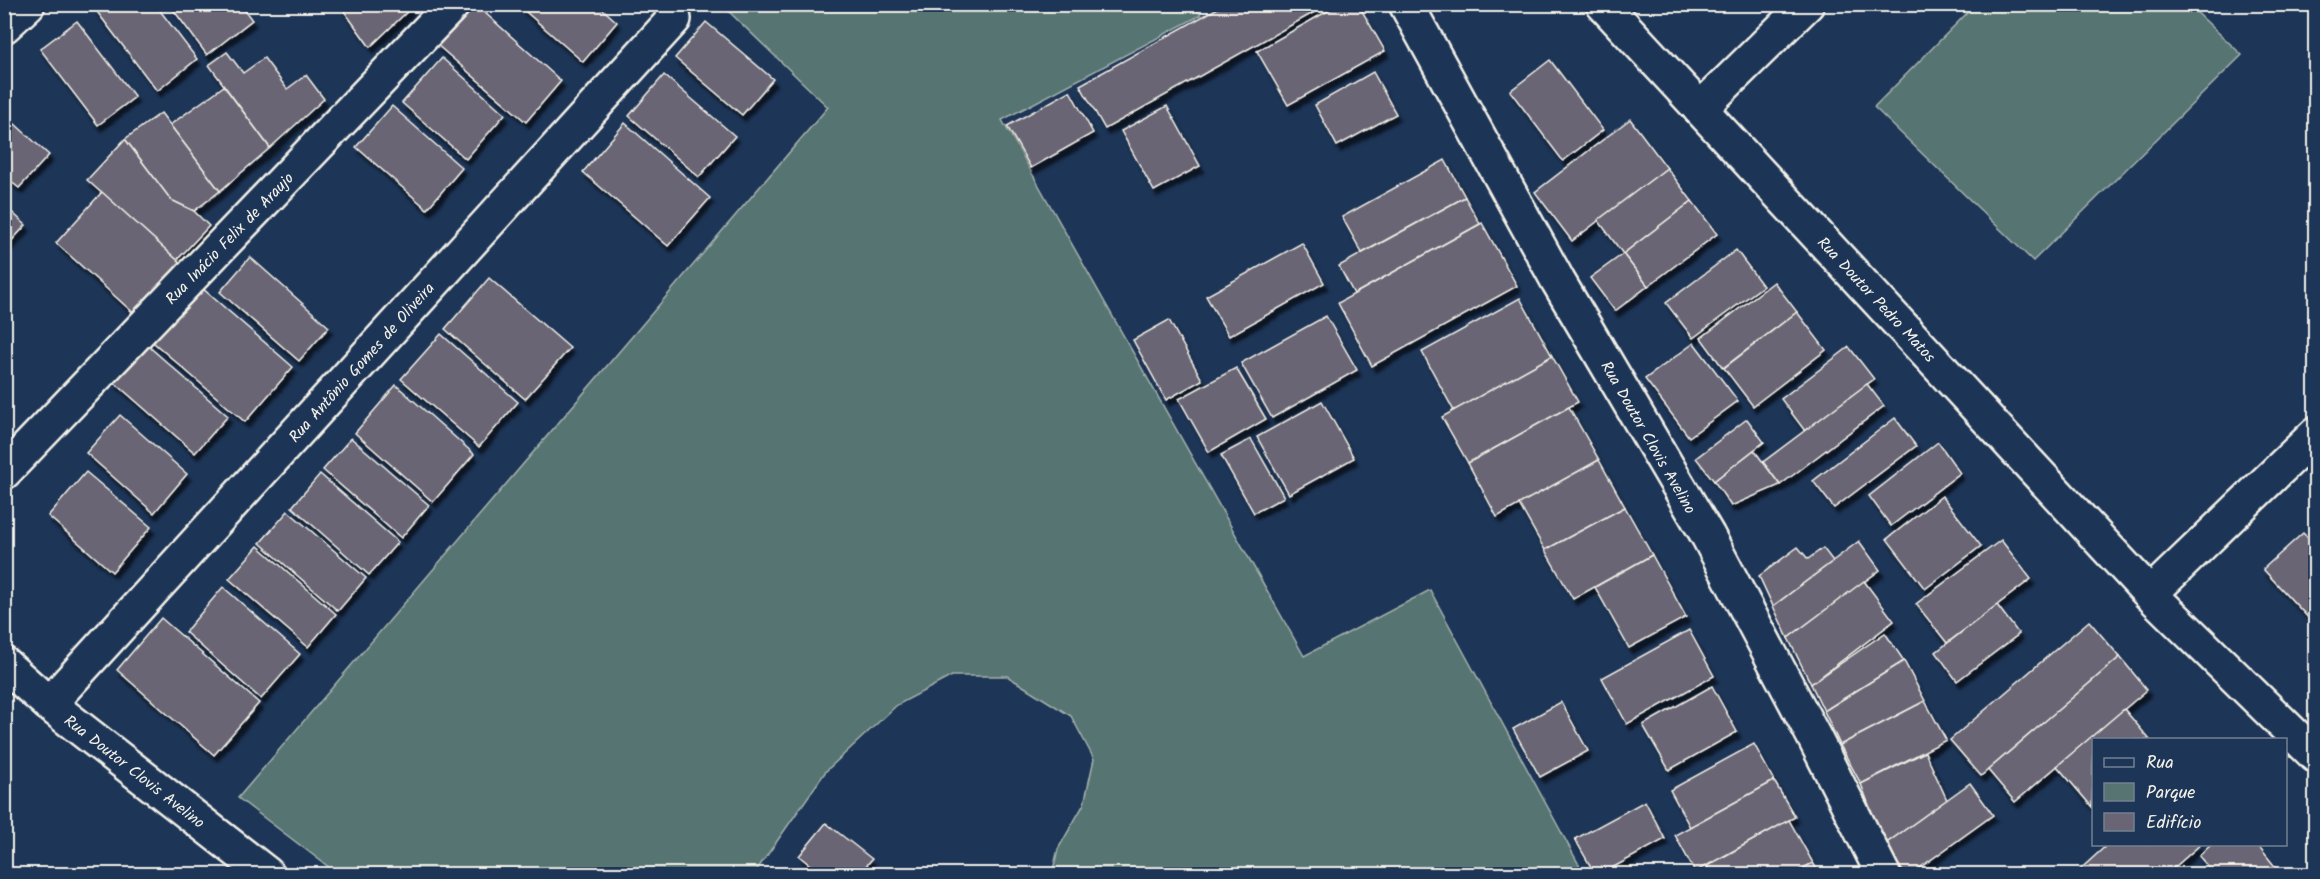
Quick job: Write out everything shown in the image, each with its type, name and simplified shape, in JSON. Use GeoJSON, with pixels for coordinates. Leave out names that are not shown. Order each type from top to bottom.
{"type":"FeatureCollection","features":[{"type":"Feature","properties":{"kind":"street"},"geometry":{"type":"LineString","coordinates":[[4,26],[28,4]]}},
{"type":"Feature","properties":{"kind":"street","name":"Rua Inácio Felix de Araujo"},"geometry":{"type":"LineString","coordinates":[[4,472],[453,4]]}},
{"type":"Feature","properties":{"kind":"street","name":"Rua Doutor Clovis Avelino"},"geometry":{"type":"LineString","coordinates":[[1406,4],[1413,21],[1558,281],[1708,536],[1883,874]]}},
{"type":"Feature","properties":{"kind":"street","name":"Rua Doutor Pedro Matos"},"geometry":{"type":"LineString","coordinates":[[1603,4],[2150,594],[2243,688],[2316,756]]}},
{"type":"Feature","properties":{"kind":"street"},"geometry":{"type":"LineString","coordinates":[[1700,109],[1807,4]]}},
{"type":"Feature","properties":{"kind":"street","name":"Rua Antônio Gomes de Oliveira"},"geometry":{"type":"LineString","coordinates":[[49,704],[674,20]]}},
{"type":"Feature","properties":{"kind":"street"},"geometry":{"type":"LineString","coordinates":[[2150,594],[2316,434]]}},
{"type":"Feature","properties":{"kind":"street","name":"Rua Doutor Clovis Avelino"},"geometry":{"type":"LineString","coordinates":[[4,664],[49,704],[267,874]]}},
{"type":"Feature","properties":{"kind":"green space"},"geometry":{"type":"Polygon","coordinates":[[[722,5],[1194,5],[1201,15],[1002,120],[1304,656],[1430,590],[1584,874],[1052,874],[1058,849],[1084,804],[1094,759],[1071,716],[1007,676],[952,676],[897,705],[826,771],[754,874],[338,874],[238,798],[828,107],[722,5]]]}},
{"type":"Feature","properties":{"kind":"green space"},"geometry":{"type":"Polygon","coordinates":[[[1975,5],[2189,5],[2242,55],[2033,261],[1874,107],[1975,5]]]}},
{"type":"Feature","properties":{"kind":"building"},"geometry":{"type":"Polygon","coordinates":[[[100,4],[155,4],[197,59],[157,91],[95,9],[100,4]]]}},
{"type":"Feature","properties":{"kind":"building"},"geometry":{"type":"Polygon","coordinates":[[[169,4],[240,4],[252,20],[207,55],[169,4]]]}},
{"type":"Feature","properties":{"kind":"building"},"geometry":{"type":"Polygon","coordinates":[[[339,4],[406,4],[410,9],[370,47],[339,4]]]}},
{"type":"Feature","properties":{"kind":"building"},"geometry":{"type":"Polygon","coordinates":[[[471,4],[475,4],[561,81],[526,122],[436,44],[471,4]]]}},
{"type":"Feature","properties":{"kind":"building"},"geometry":{"type":"Polygon","coordinates":[[[517,4],[597,4],[617,22],[583,62],[517,4]]]}},
{"type":"Feature","properties":{"kind":"building"},"geometry":{"type":"Polygon","coordinates":[[[1225,4],[1329,4],[1105,129],[1080,85],[1225,4]]]}},
{"type":"Feature","properties":{"kind":"building"},"geometry":{"type":"Polygon","coordinates":[[[1340,4],[1358,4],[1385,51],[1288,105],[1257,51],[1340,4]]]}},
{"type":"Feature","properties":{"kind":"building"},"geometry":{"type":"Polygon","coordinates":[[[77,21],[135,97],[98,125],[40,49],[77,21]]]}},
{"type":"Feature","properties":{"kind":"building"},"geometry":{"type":"Polygon","coordinates":[[[706,22],[773,79],[742,115],[675,58],[706,22]]]}},
{"type":"Feature","properties":{"kind":"building"},"geometry":{"type":"Polygon","coordinates":[[[227,52],[243,73],[264,58],[287,89],[306,75],[324,99],[270,148],[209,65],[227,52]]]}},
{"type":"Feature","properties":{"kind":"building"},"geometry":{"type":"Polygon","coordinates":[[[442,58],[505,114],[466,159],[402,103],[442,58]]]}},
{"type":"Feature","properties":{"kind":"building"},"geometry":{"type":"Polygon","coordinates":[[[1550,60],[1603,130],[1563,161],[1510,91],[1550,60]]]}},
{"type":"Feature","properties":{"kind":"building"},"geometry":{"type":"Polygon","coordinates":[[[1373,72],[1396,114],[1337,146],[1315,105],[1373,72]]]}},
{"type":"Feature","properties":{"kind":"building"},"geometry":{"type":"Polygon","coordinates":[[[664,75],[735,136],[699,177],[629,116],[664,75]]]}},
{"type":"Feature","properties":{"kind":"building"},"geometry":{"type":"Polygon","coordinates":[[[224,86],[270,148],[220,191],[170,125],[224,86]]]}},
{"type":"Feature","properties":{"kind":"building"},"geometry":{"type":"Polygon","coordinates":[[[1070,91],[1093,133],[1031,168],[1007,126],[1070,91]]]}},
{"type":"Feature","properties":{"kind":"building"},"geometry":{"type":"Polygon","coordinates":[[[392,106],[462,168],[427,209],[356,147],[392,106]]]}},
{"type":"Feature","properties":{"kind":"building"},"geometry":{"type":"Polygon","coordinates":[[[1167,106],[1200,166],[1154,191],[1121,131],[1167,106]]]}},
{"type":"Feature","properties":{"kind":"building"},"geometry":{"type":"Polygon","coordinates":[[[161,113],[220,191],[194,211],[171,200],[125,139],[161,113]]]}},
{"type":"Feature","properties":{"kind":"building"},"geometry":{"type":"Polygon","coordinates":[[[4,114],[49,155],[19,188],[4,176],[4,114]]]}},
{"type":"Feature","properties":{"kind":"building"},"geometry":{"type":"Polygon","coordinates":[[[1630,119],[1667,168],[1572,241],[1535,192],[1630,119]]]}},
{"type":"Feature","properties":{"kind":"building"},"geometry":{"type":"Polygon","coordinates":[[[625,123],[710,198],[668,246],[583,172],[625,123]]]}},
{"type":"Feature","properties":{"kind":"building"},"geometry":{"type":"Polygon","coordinates":[[[125,139],[171,200],[194,211],[209,226],[177,260],[87,180],[125,139]]]}},
{"type":"Feature","properties":{"kind":"building"},"geometry":{"type":"Polygon","coordinates":[[[1445,160],[1465,197],[1362,253],[1342,217],[1445,160]]]}},
{"type":"Feature","properties":{"kind":"building"},"geometry":{"type":"Polygon","coordinates":[[[1667,168],[1692,201],[1623,254],[1598,220],[1667,168]]]}},
{"type":"Feature","properties":{"kind":"building"},"geometry":{"type":"Polygon","coordinates":[[[102,192],[185,267],[139,318],[56,243],[102,192]]]}},
{"type":"Feature","properties":{"kind":"building"},"geometry":{"type":"Polygon","coordinates":[[[1465,197],[1480,224],[1354,294],[1339,266],[1465,197]]]}},
{"type":"Feature","properties":{"kind":"building"},"geometry":{"type":"Polygon","coordinates":[[[1692,201],[1717,234],[1648,286],[1623,254],[1692,201]]]}},
{"type":"Feature","properties":{"kind":"building"},"geometry":{"type":"Polygon","coordinates":[[[4,205],[26,225],[4,249],[4,205]]]}},
{"type":"Feature","properties":{"kind":"building"},"geometry":{"type":"Polygon","coordinates":[[[1482,223],[1517,286],[1372,366],[1338,303],[1482,223]]]}},
{"type":"Feature","properties":{"kind":"building"},"geometry":{"type":"Polygon","coordinates":[[[1302,243],[1324,283],[1229,336],[1206,296],[1302,243]]]}},
{"type":"Feature","properties":{"kind":"building"},"geometry":{"type":"Polygon","coordinates":[[[1736,250],[1763,286],[1693,338],[1666,303],[1736,250]]]}},
{"type":"Feature","properties":{"kind":"building"},"geometry":{"type":"Polygon","coordinates":[[[1623,254],[1648,286],[1615,311],[1590,278],[1623,254]]]}},
{"type":"Feature","properties":{"kind":"building"},"geometry":{"type":"Polygon","coordinates":[[[250,257],[329,327],[299,361],[220,292],[250,257]]]}},
{"type":"Feature","properties":{"kind":"building"},"geometry":{"type":"Polygon","coordinates":[[[489,278],[570,348],[525,399],[445,329],[489,278]]]}},
{"type":"Feature","properties":{"kind":"building"},"geometry":{"type":"Polygon","coordinates":[[[194,281],[293,367],[245,422],[146,336],[194,281]]]}},
{"type":"Feature","properties":{"kind":"building"},"geometry":{"type":"Polygon","coordinates":[[[1774,282],[1797,312],[1723,368],[1701,338],[1774,282]]]}},
{"type":"Feature","properties":{"kind":"building"},"geometry":{"type":"Polygon","coordinates":[[[1520,298],[1552,356],[1454,411],[1422,352],[1520,298]]]}},
{"type":"Feature","properties":{"kind":"building"},"geometry":{"type":"Polygon","coordinates":[[[1797,312],[1826,350],[1753,406],[1724,368],[1797,312]]]}},
{"type":"Feature","properties":{"kind":"building"},"geometry":{"type":"Polygon","coordinates":[[[1326,316],[1357,370],[1272,418],[1241,363],[1326,316]]]}},
{"type":"Feature","properties":{"kind":"building"},"geometry":{"type":"Polygon","coordinates":[[[1169,320],[1202,380],[1166,400],[1133,340],[1169,320]]]}},
{"type":"Feature","properties":{"kind":"building"},"geometry":{"type":"Polygon","coordinates":[[[441,334],[518,402],[479,447],[401,379],[441,334]]]}},
{"type":"Feature","properties":{"kind":"building"},"geometry":{"type":"Polygon","coordinates":[[[1694,343],[1738,401],[1689,437],[1645,379],[1694,343]]]}},
{"type":"Feature","properties":{"kind":"building"},"geometry":{"type":"Polygon","coordinates":[[[146,344],[228,416],[195,453],[114,382],[146,344]]]}},
{"type":"Feature","properties":{"kind":"building"},"geometry":{"type":"Polygon","coordinates":[[[1849,347],[1874,379],[1805,431],[1781,399],[1849,347]]]}},
{"type":"Feature","properties":{"kind":"building"},"geometry":{"type":"Polygon","coordinates":[[[1552,356],[1578,402],[1468,463],[1442,417],[1552,356]]]}},
{"type":"Feature","properties":{"kind":"building"},"geometry":{"type":"Polygon","coordinates":[[[1236,368],[1266,419],[1209,452],[1179,399],[1236,368]]]}},
{"type":"Feature","properties":{"kind":"building"},"geometry":{"type":"Polygon","coordinates":[[[1867,384],[1884,406],[1780,485],[1763,462],[1867,384]]]}},
{"type":"Feature","properties":{"kind":"building"},"geometry":{"type":"Polygon","coordinates":[[[396,385],[474,454],[433,502],[355,433],[396,385]]]}},
{"type":"Feature","properties":{"kind":"building"},"geometry":{"type":"Polygon","coordinates":[[[1322,401],[1354,458],[1289,494],[1257,437],[1322,401]]]}},
{"type":"Feature","properties":{"kind":"building"},"geometry":{"type":"Polygon","coordinates":[[[1569,407],[1599,460],[1497,517],[1468,463],[1569,407]]]}},
{"type":"Feature","properties":{"kind":"building"},"geometry":{"type":"Polygon","coordinates":[[[120,415],[187,474],[154,513],[86,453],[120,415]]]}},
{"type":"Feature","properties":{"kind":"building"},"geometry":{"type":"Polygon","coordinates":[[[1895,418],[1916,446],[1834,508],[1813,481],[1895,418]]]}},
{"type":"Feature","properties":{"kind":"building"},"geometry":{"type":"Polygon","coordinates":[[[1747,419],[1764,442],[1714,481],[1696,458],[1747,419]]]}},
{"type":"Feature","properties":{"kind":"building"},"geometry":{"type":"Polygon","coordinates":[[[351,438],[429,505],[401,538],[323,470],[351,438]]]}},
{"type":"Feature","properties":{"kind":"building"},"geometry":{"type":"Polygon","coordinates":[[[1251,439],[1284,497],[1254,513],[1221,455],[1251,439]]]}},
{"type":"Feature","properties":{"kind":"building"},"geometry":{"type":"Polygon","coordinates":[[[1938,442],[1960,473],[1891,526],[1869,496],[1938,442]]]}},
{"type":"Feature","properties":{"kind":"building"},"geometry":{"type":"Polygon","coordinates":[[[1754,450],[1780,485],[1731,506],[1714,481],[1754,450]]]}},
{"type":"Feature","properties":{"kind":"building"},"geometry":{"type":"Polygon","coordinates":[[[1599,460],[1625,507],[1545,550],[1519,504],[1599,460]]]}},
{"type":"Feature","properties":{"kind":"building"},"geometry":{"type":"Polygon","coordinates":[[[86,472],[151,527],[112,572],[48,516],[86,472]]]}},
{"type":"Feature","properties":{"kind":"building"},"geometry":{"type":"Polygon","coordinates":[[[320,474],[398,542],[369,575],[292,507],[320,474]]]}},
{"type":"Feature","properties":{"kind":"building"},"geometry":{"type":"Polygon","coordinates":[[[1942,496],[1981,546],[1925,589],[1887,539],[1942,496]]]}},
{"type":"Feature","properties":{"kind":"building"},"geometry":{"type":"Polygon","coordinates":[[[1625,507],[1652,555],[1573,599],[1545,550],[1625,507]]]}},
{"type":"Feature","properties":{"kind":"building"},"geometry":{"type":"Polygon","coordinates":[[[288,511],[366,578],[338,611],[260,543],[288,511]]]}},
{"type":"Feature","properties":{"kind":"building"},"geometry":{"type":"Polygon","coordinates":[[[2303,533],[2316,546],[2316,626],[2263,569],[2303,533]]]}},
{"type":"Feature","properties":{"kind":"building"},"geometry":{"type":"Polygon","coordinates":[[[2001,540],[2031,579],[1947,643],[1916,604],[2001,540]]]}},
{"type":"Feature","properties":{"kind":"building"},"geometry":{"type":"Polygon","coordinates":[[[1859,541],[1880,570],[1788,638],[1773,606],[1859,541]]]}},
{"type":"Feature","properties":{"kind":"building"},"geometry":{"type":"Polygon","coordinates":[[[258,546],[336,614],[308,647],[229,579],[258,546]]]}},
{"type":"Feature","properties":{"kind":"building"},"geometry":{"type":"Polygon","coordinates":[[[1798,547],[1808,559],[1823,548],[1833,561],[1773,606],[1759,576],[1798,547]]]}},
{"type":"Feature","properties":{"kind":"building"},"geometry":{"type":"Polygon","coordinates":[[[1652,555],[1686,617],[1629,648],[1595,587],[1652,555]]]}},
{"type":"Feature","properties":{"kind":"building"},"geometry":{"type":"Polygon","coordinates":[[[1864,581],[1894,621],[1811,684],[1788,638],[1864,581]]]}},
{"type":"Feature","properties":{"kind":"building"},"geometry":{"type":"Polygon","coordinates":[[[223,587],[300,654],[261,699],[185,632],[223,587]]]}},
{"type":"Feature","properties":{"kind":"building"},"geometry":{"type":"Polygon","coordinates":[[[1997,605],[2019,634],[1957,681],[1936,652],[1997,605]]]}},
{"type":"Feature","properties":{"kind":"building"},"geometry":{"type":"Polygon","coordinates":[[[161,618],[259,703],[214,755],[117,670],[161,618]]]}},
{"type":"Feature","properties":{"kind":"building"},"geometry":{"type":"Polygon","coordinates":[[[2089,621],[2120,657],[1981,776],[1950,740],[2089,621]]]}},
{"type":"Feature","properties":{"kind":"building"},"geometry":{"type":"Polygon","coordinates":[[[1689,630],[1714,676],[1627,724],[1602,678],[1689,630]]]}},
{"type":"Feature","properties":{"kind":"building"},"geometry":{"type":"Polygon","coordinates":[[[1885,633],[1904,661],[1824,711],[1811,684],[1885,633]]]}},
{"type":"Feature","properties":{"kind":"building"},"geometry":{"type":"Polygon","coordinates":[[[2120,657],[2147,690],[2015,802],[1988,770],[2120,657]]]}},
{"type":"Feature","properties":{"kind":"building"},"geometry":{"type":"Polygon","coordinates":[[[1904,661],[1925,701],[1840,745],[1824,711],[1904,661]]]}},
{"type":"Feature","properties":{"kind":"building"},"geometry":{"type":"Polygon","coordinates":[[[1712,686],[1737,732],[1669,770],[1643,725],[1712,686]]]}},
{"type":"Feature","properties":{"kind":"building"},"geometry":{"type":"Polygon","coordinates":[[[1925,701],[1946,740],[1861,784],[1840,745],[1925,701]]]}},
{"type":"Feature","properties":{"kind":"building"},"geometry":{"type":"Polygon","coordinates":[[[1561,702],[1588,751],[1540,777],[1513,729],[1561,702]]]}},
{"type":"Feature","properties":{"kind":"building"},"geometry":{"type":"Polygon","coordinates":[[[2124,709],[2148,738],[2092,738],[2092,807],[2057,766],[2124,709]]]}},
{"type":"Feature","properties":{"kind":"building"},"geometry":{"type":"Polygon","coordinates":[[[1754,744],[1774,781],[1690,827],[1670,790],[1754,744]]]}},
{"type":"Feature","properties":{"kind":"building"},"geometry":{"type":"Polygon","coordinates":[[[1925,752],[1947,800],[1884,845],[1861,784],[1925,752]]]}},
{"type":"Feature","properties":{"kind":"building"},"geometry":{"type":"Polygon","coordinates":[[[1774,781],[1795,817],[1695,872],[1675,835],[1774,781]]]}},
{"type":"Feature","properties":{"kind":"building"},"geometry":{"type":"Polygon","coordinates":[[[1970,783],[1993,815],[1911,874],[1905,874],[1884,845],[1970,783]]]}},
{"type":"Feature","properties":{"kind":"building"},"geometry":{"type":"Polygon","coordinates":[[[1645,801],[1665,839],[1601,874],[1595,874],[1575,839],[1645,801]]]}},
{"type":"Feature","properties":{"kind":"building"},"geometry":{"type":"Polygon","coordinates":[[[1789,820],[1813,863],[1792,874],[1712,874],[1707,866],[1789,820]]]}},
{"type":"Feature","properties":{"kind":"building"},"geometry":{"type":"Polygon","coordinates":[[[826,823],[872,859],[859,874],[821,874],[799,856],[826,823]]]}},
{"type":"Feature","properties":{"kind":"building"},"geometry":{"type":"Polygon","coordinates":[[[2106,846],[2199,846],[2167,874],[2075,874],[2106,846]]]}},
{"type":"Feature","properties":{"kind":"building"},"geometry":{"type":"Polygon","coordinates":[[[2210,846],[2259,846],[2281,874],[2214,874],[2199,856],[2210,846]]]}},
{"type":"Feature","properties":{"kind":"building"},"geometry":{"type":"Polygon","coordinates":[[[1813,863],[1820,874],[1792,874],[1813,863]]]}}]}
